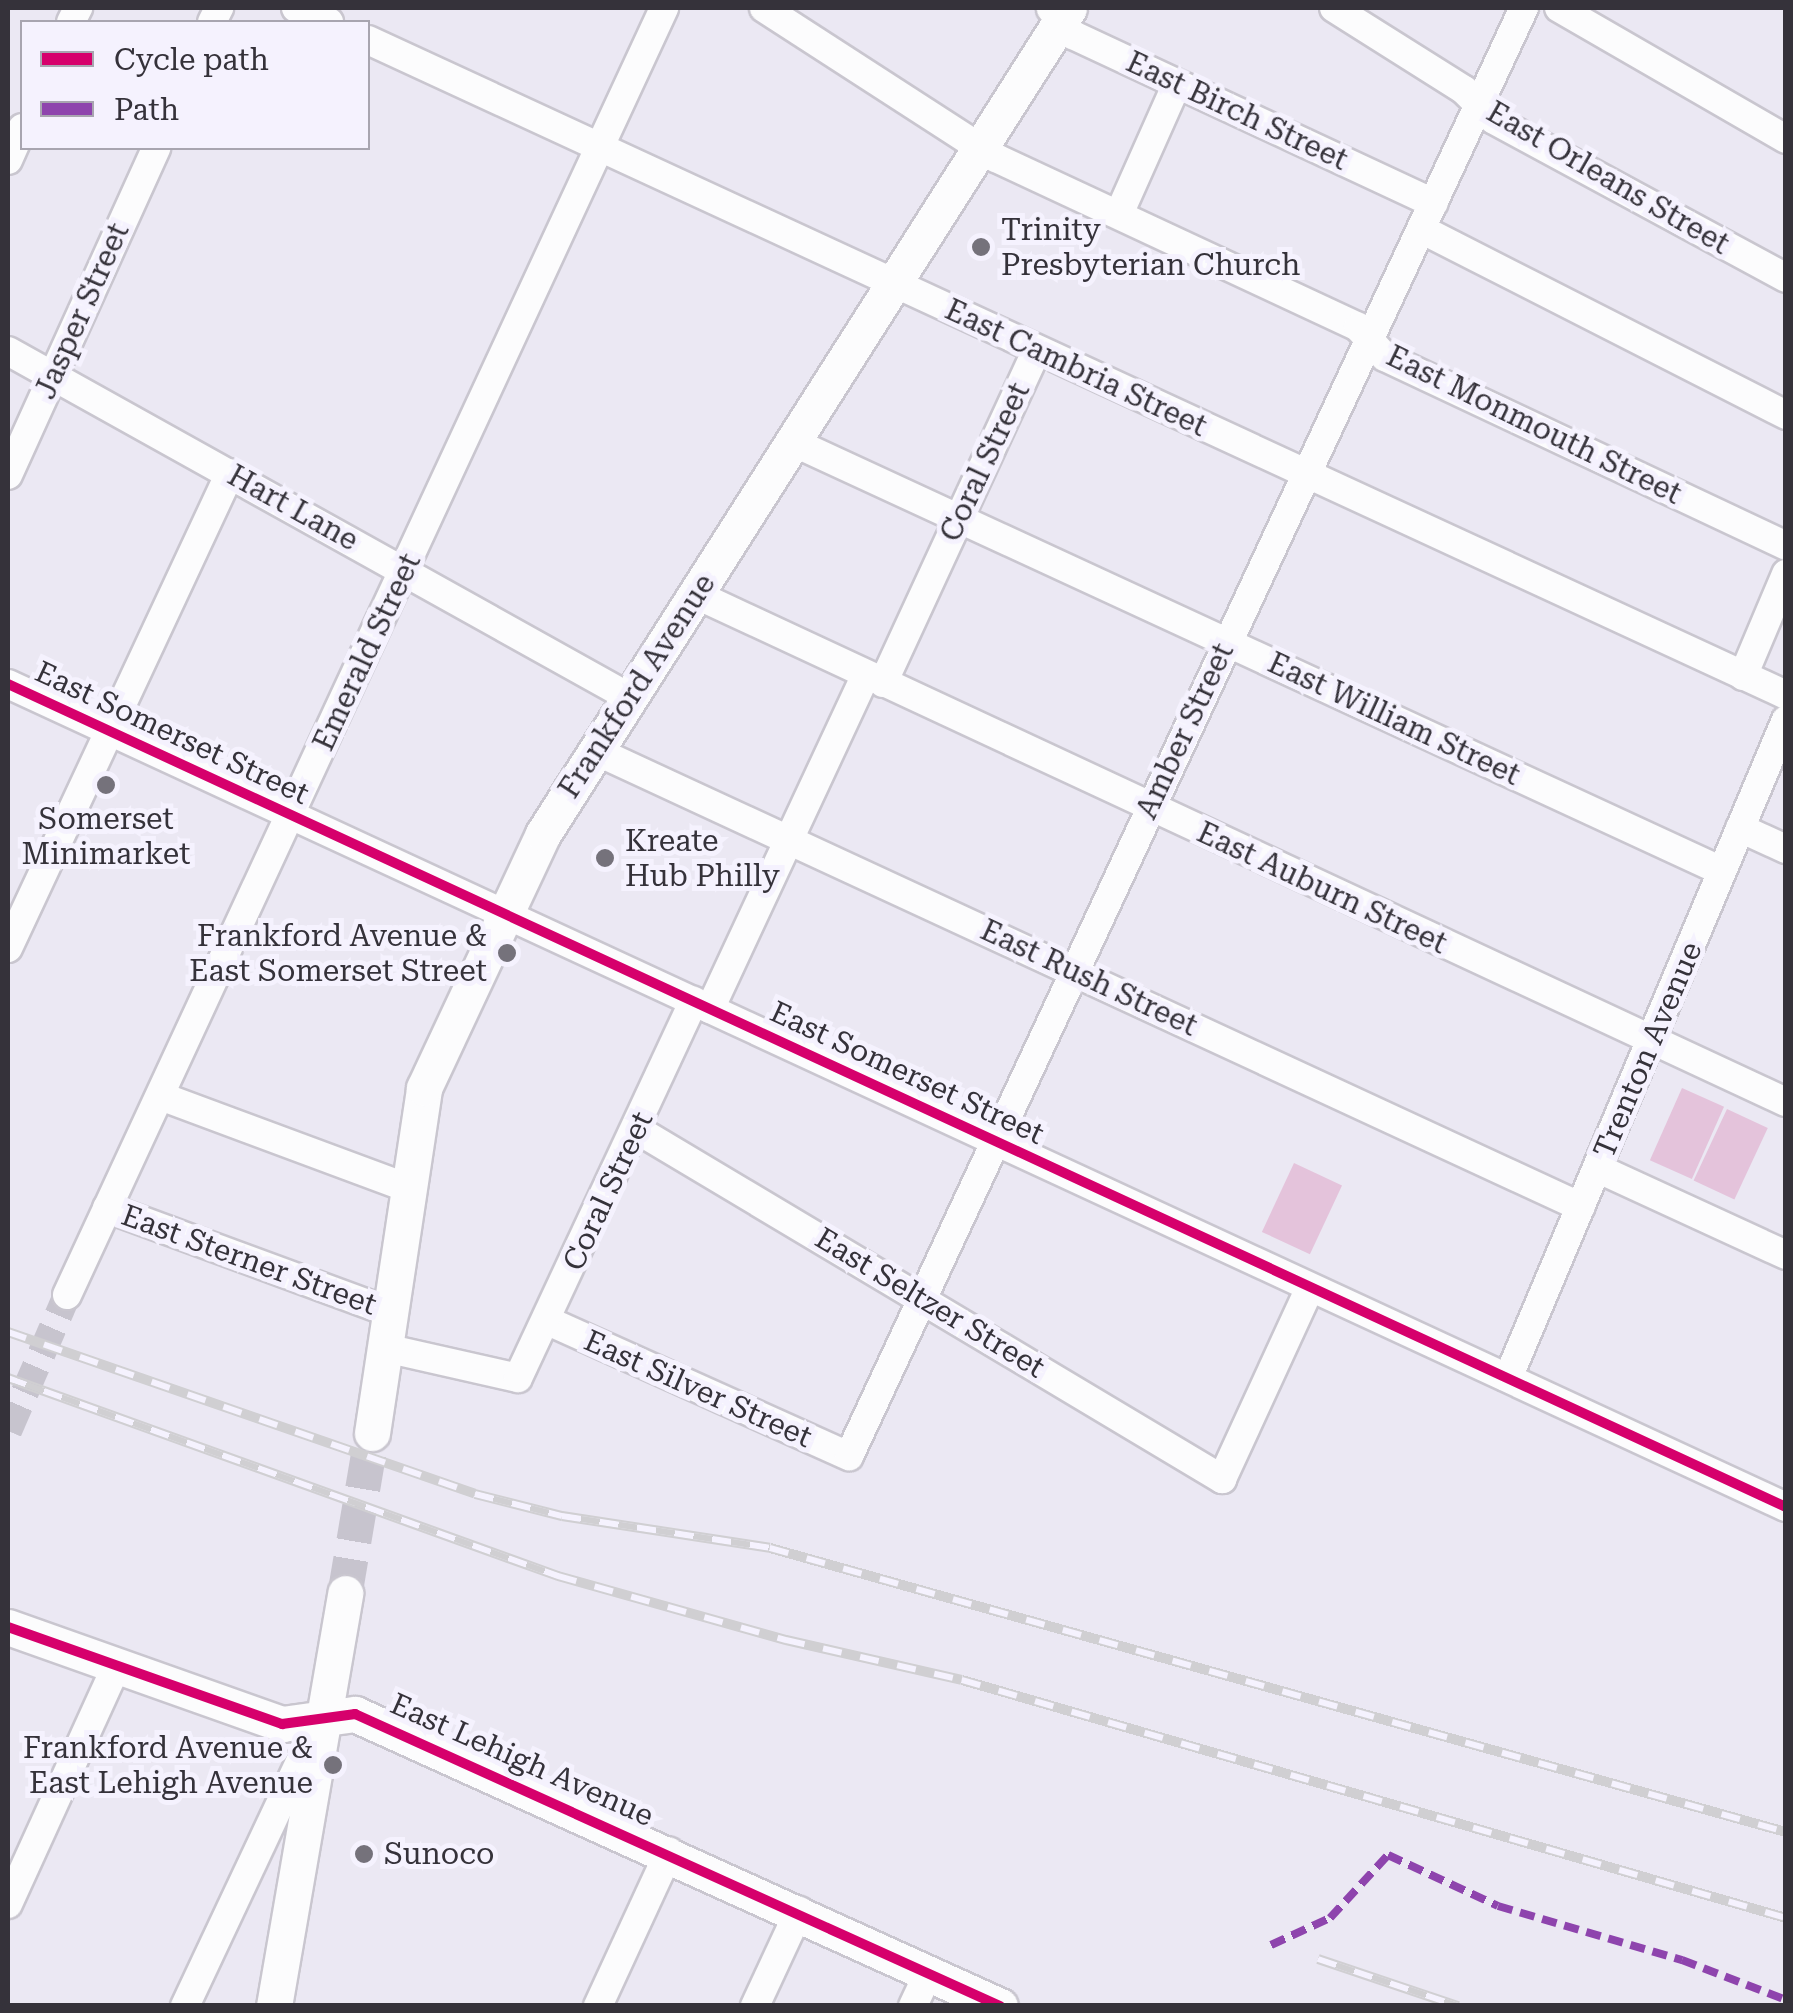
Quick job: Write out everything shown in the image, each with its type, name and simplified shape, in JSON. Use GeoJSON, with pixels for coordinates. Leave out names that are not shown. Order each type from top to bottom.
{"type":"FeatureCollection","features":[{"type":"Feature","properties":{"kind":"main road","name":"Frankford Avenue"},"geometry":{"type":"LineString","coordinates":[[372,1433],[424,1088],[543,834],[982,148],[1060,12]]}},
{"type":"Feature","properties":{"kind":"main road"},"geometry":{"type":"LineString","coordinates":[[274,2006],[346,1593]]}},
{"type":"Feature","properties":{"kind":"main road","name":"East Lehigh Avenue"},"geometry":{"type":"LineString","coordinates":[[8,1627],[282,1724],[355,1714],[799,1910],[1000,2006]]}},
{"type":"Feature","properties":{"kind":"street"},"geometry":{"type":"LineString","coordinates":[[296,8],[324,20]]}},
{"type":"Feature","properties":{"kind":"street","name":"Emerald Street"},"geometry":{"type":"LineString","coordinates":[[67,1295],[163,1097],[597,146],[664,8]]}},
{"type":"Feature","properties":{"kind":"street","name":"East Monmouth Street"},"geometry":{"type":"LineString","coordinates":[[764,8],[982,148],[1368,338],[1385,357],[1786,546]]}},
{"type":"Feature","properties":{"kind":"street","name":"East Orleans Street"},"geometry":{"type":"LineString","coordinates":[[1334,8],[1479,106],[1786,278]]}},
{"type":"Feature","properties":{"kind":"street","name":"Amber Street"},"geometry":{"type":"LineString","coordinates":[[849,1456],[1524,8]]}},
{"type":"Feature","properties":{"kind":"street"},"geometry":{"type":"LineString","coordinates":[[1559,8],[1786,139]]}},
{"type":"Feature","properties":{"kind":"street","name":"East Birch Street"},"geometry":{"type":"LineString","coordinates":[[1060,12],[1073,34],[1434,203]]}},
{"type":"Feature","properties":{"kind":"street","name":"East Cambria Street"},"geometry":{"type":"LineString","coordinates":[[370,41],[1786,696]]}},
{"type":"Feature","properties":{"kind":"street"},"geometry":{"type":"LineString","coordinates":[[1118,214],[1177,84]]}},
{"type":"Feature","properties":{"kind":"street"},"geometry":{"type":"LineString","coordinates":[[8,160],[20,133]]}},
{"type":"Feature","properties":{"kind":"street","name":"Jasper Street"},"geometry":{"type":"LineString","coordinates":[[8,474],[155,150]]}},
{"type":"Feature","properties":{"kind":"street"},"geometry":{"type":"LineString","coordinates":[[1421,229],[1786,416]]}},
{"type":"Feature","properties":{"kind":"street","name":"Coral Street"},"geometry":{"type":"LineString","coordinates":[[386,1348],[518,1378],[548,1322],[636,1129],[959,518],[1037,350]]}},
{"type":"Feature","properties":{"kind":"street","name":"Hart Lane"},"geometry":{"type":"LineString","coordinates":[[8,351],[629,697]]}},
{"type":"Feature","properties":{"kind":"street","name":"East William Street"},"geometry":{"type":"LineString","coordinates":[[793,442],[1722,871]]}},
{"type":"Feature","properties":{"kind":"street"},"geometry":{"type":"LineString","coordinates":[[8,948],[230,473]]}},
{"type":"Feature","properties":{"kind":"street"},"geometry":{"type":"LineString","coordinates":[[1743,676],[1786,574]]}},
{"type":"Feature","properties":{"kind":"street","name":"East Auburn Street"},"geometry":{"type":"LineString","coordinates":[[697,595],[1786,1102]]}},
{"type":"Feature","properties":{"kind":"street","name":"East Somerset Street"},"geometry":{"type":"LineString","coordinates":[[8,684],[1786,1507]]}},
{"type":"Feature","properties":{"kind":"street","name":"Trenton Avenue"},"geometry":{"type":"LineString","coordinates":[[1508,1378],[1786,720]]}},
{"type":"Feature","properties":{"kind":"street","name":"East Rush Street"},"geometry":{"type":"LineString","coordinates":[[596,751],[1580,1207]]}},
{"type":"Feature","properties":{"kind":"street"},"geometry":{"type":"LineString","coordinates":[[1740,828],[1786,849]]}},
{"type":"Feature","properties":{"kind":"street"},"geometry":{"type":"LineString","coordinates":[[163,1097],[408,1188]]}},
{"type":"Feature","properties":{"kind":"street","name":"East Seltzer Street"},"geometry":{"type":"LineString","coordinates":[[636,1129],[924,1298],[1222,1480],[1310,1288]]}},
{"type":"Feature","properties":{"kind":"street"},"geometry":{"type":"LineString","coordinates":[[1599,1169],[1786,1255]]}},
{"type":"Feature","properties":{"kind":"street","name":"East Sterner Street"},"geometry":{"type":"LineString","coordinates":[[107,1208],[390,1312]]}},
{"type":"Feature","properties":{"kind":"street","name":"East Silver Street"},"geometry":{"type":"LineString","coordinates":[[548,1322],[849,1456]]}},
{"type":"Feature","properties":{"kind":"street"},"geometry":{"type":"LineString","coordinates":[[8,1904],[116,1667]]}},
{"type":"Feature","properties":{"kind":"street"},"geometry":{"type":"LineString","coordinates":[[185,2006],[321,1719]]}},
{"type":"Feature","properties":{"kind":"street"},"geometry":{"type":"LineString","coordinates":[[598,2006],[670,1852]]}},
{"type":"Feature","properties":{"kind":"street"},"geometry":{"type":"LineString","coordinates":[[755,2006],[799,1910]]}},
{"type":"Feature","properties":{"kind":"street"},"geometry":{"type":"LineString","coordinates":[[913,2006],[928,1971]]}},
{"type":"Feature","properties":{"kind":"shaded area"},"geometry":{"type":"Polygon","coordinates":[[[1682,1088],[1724,1107],[1692,1179],[1650,1160],[1682,1088]]]}},
{"type":"Feature","properties":{"kind":"shaded area"},"geometry":{"type":"Polygon","coordinates":[[[1727,1109],[1768,1128],[1734,1200],[1694,1181],[1727,1109]]]}},
{"type":"Feature","properties":{"kind":"shaded area"},"geometry":{"type":"Polygon","coordinates":[[[1294,1163],[1342,1185],[1310,1254],[1262,1232],[1294,1163]]]}},
{"type":"Feature","properties":{"kind":"tunnel"},"geometry":{"type":"LineString","coordinates":[[8,1431],[67,1295]]}},
{"type":"Feature","properties":{"kind":"tunnel"},"geometry":{"type":"LineString","coordinates":[[345,1593],[372,1433]]}},
{"type":"Feature","properties":{"kind":"railway"},"geometry":{"type":"LineString","coordinates":[[8,1332],[475,1494],[562,1516],[770,1548],[1786,1832]]}},
{"type":"Feature","properties":{"kind":"railway"},"geometry":{"type":"LineString","coordinates":[[8,1378],[558,1576],[786,1640],[962,1680],[1786,1918]]}},
{"type":"Feature","properties":{"kind":"railway"},"geometry":{"type":"LineString","coordinates":[[1318,1959],[1458,2006]]}},
{"type":"Feature","properties":{"kind":"marked path"},"geometry":{"type":"LineString","coordinates":[[1271,1945],[1330,1918],[1388,1855],[1498,1906],[1682,1960],[1786,2000]]}},
{"type":"Feature","properties":{"kind":"cycle path"},"geometry":{"type":"LineString","coordinates":[[8,684],[1786,1507]]}},
{"type":"Feature","properties":{"kind":"cycle path"},"geometry":{"type":"LineString","coordinates":[[8,1627],[282,1724],[355,1714],[1000,2006]]}},
{"type":"Feature","properties":{"kind":"place","name":"Trinity Presbyterian Church"},"geometry":{"type":"Point","coordinates":[981,247]}},
{"type":"Feature","properties":{"kind":"place","name":"Somerset Minimarket"},"geometry":{"type":"Point","coordinates":[106,785]}},
{"type":"Feature","properties":{"kind":"place","name":"Kreate Hub Philly"},"geometry":{"type":"Point","coordinates":[605,858]}},
{"type":"Feature","properties":{"kind":"place","name":"Frankford Avenue & East Somerset Street"},"geometry":{"type":"Point","coordinates":[507,953]}},
{"type":"Feature","properties":{"kind":"place","name":"Frankford Avenue & East Lehigh Avenue"},"geometry":{"type":"Point","coordinates":[333,1765]}},
{"type":"Feature","properties":{"kind":"place","name":"Sunoco"},"geometry":{"type":"Point","coordinates":[364,1854]}}]}
